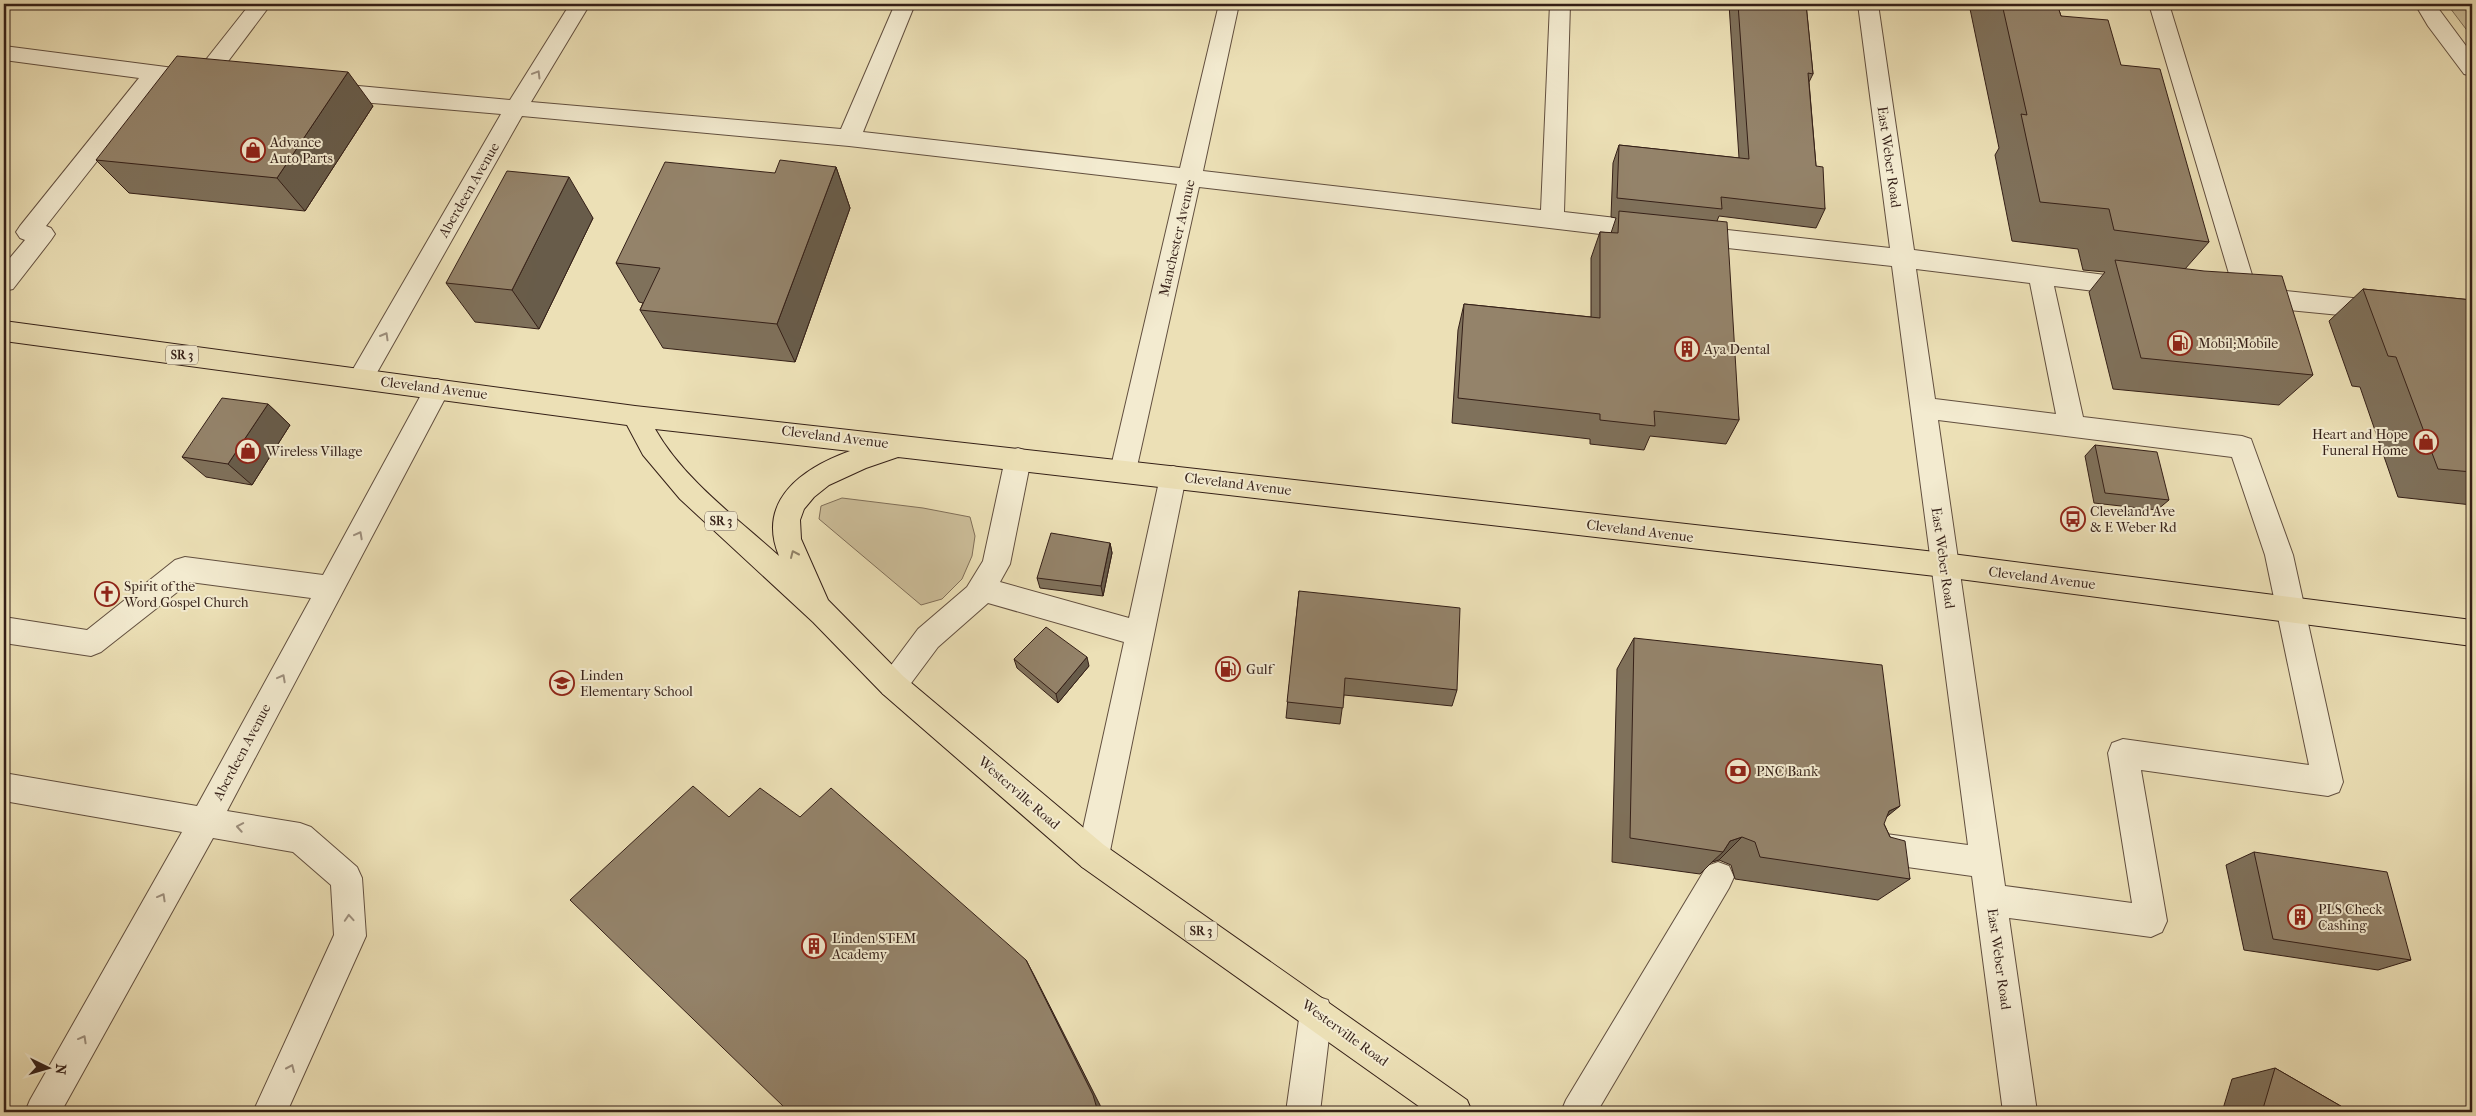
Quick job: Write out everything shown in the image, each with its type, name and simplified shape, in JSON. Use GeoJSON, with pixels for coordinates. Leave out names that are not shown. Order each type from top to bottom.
{"type":"FeatureCollection","features":[{"type":"Feature","properties":{"kind":"main road","name":"Cleveland Avenue"},"geometry":{"type":"LineString","coordinates":[[4,331],[635,416],[1018,458],[1944,565],[2472,633]]}},
{"type":"Feature","properties":{"kind":"main road","name":"Westerville Road"},"geometry":{"type":"LineString","coordinates":[[635,416],[652,447],[689,491],[823,613],[892,685],[1093,856],[1455,1112]]}},
{"type":"Feature","properties":{"kind":"main road"},"geometry":{"type":"LineString","coordinates":[[823,613],[787,539],[788,508],[808,484],[858,459],[901,445]]}},
{"type":"Feature","properties":{"kind":"street"},"geometry":{"type":"LineString","coordinates":[[203,79],[261,4]]}},
{"type":"Feature","properties":{"kind":"street","name":"Aberdeen Avenue"},"geometry":{"type":"LineString","coordinates":[[360,378],[516,108],[580,4]]}},
{"type":"Feature","properties":{"kind":"street"},"geometry":{"type":"LineString","coordinates":[[849,138],[905,4]]}},
{"type":"Feature","properties":{"kind":"street","name":"Manchester Avenue"},"geometry":{"type":"LineString","coordinates":[[1123,471],[1229,4]]}},
{"type":"Feature","properties":{"kind":"street"},"geometry":{"type":"LineString","coordinates":[[1552,221],[1560,4]]}},
{"type":"Feature","properties":{"kind":"street","name":"East Weber Road"},"geometry":{"type":"LineString","coordinates":[[1868,4],[2020,1112]]}},
{"type":"Feature","properties":{"kind":"street"},"geometry":{"type":"LineString","coordinates":[[2159,4],[2247,297]]}},
{"type":"Feature","properties":{"kind":"street"},"geometry":{"type":"LineString","coordinates":[[2426,4],[2435,21],[2472,69]]}},
{"type":"Feature","properties":{"kind":"street"},"geometry":{"type":"LineString","coordinates":[[4,53],[232,82]]}},
{"type":"Feature","properties":{"kind":"street"},"geometry":{"type":"LineString","coordinates":[[4,282],[35,233],[155,73]]}},
{"type":"Feature","properties":{"kind":"street"},"geometry":{"type":"LineString","coordinates":[[302,88],[849,138],[1552,221],[1902,258],[2156,290]]}},
{"type":"Feature","properties":{"kind":"street"},"geometry":{"type":"LineString","coordinates":[[2040,275],[2072,427]]}},
{"type":"Feature","properties":{"kind":"street"},"geometry":{"type":"LineString","coordinates":[[2220,295],[2404,313]]}},
{"type":"Feature","properties":{"kind":"street","name":"Aberdeen Avenue"},"geometry":{"type":"LineString","coordinates":[[42,1112],[206,820],[437,389]]}},
{"type":"Feature","properties":{"kind":"street"},"geometry":{"type":"LineString","coordinates":[[1923,408],[2242,447],[2279,555],[2328,782],[2123,753],[2151,921],[1990,900]]}},
{"type":"Feature","properties":{"kind":"street"},"geometry":{"type":"LineString","coordinates":[[892,685],[928,638],[977,596],[996,564],[1018,458]]}},
{"type":"Feature","properties":{"kind":"street"},"geometry":{"type":"LineString","coordinates":[[1093,856],[1173,477]]}},
{"type":"Feature","properties":{"kind":"street"},"geometry":{"type":"LineString","coordinates":[[4,630],[91,643],[185,569],[332,588]]}},
{"type":"Feature","properties":{"kind":"street"},"geometry":{"type":"LineString","coordinates":[[981,589],[1139,634]]}},
{"type":"Feature","properties":{"kind":"street"},"geometry":{"type":"LineString","coordinates":[[4,787],[206,820],[300,838],[346,878],[350,936],[270,1112]]}},
{"type":"Feature","properties":{"kind":"street"},"geometry":{"type":"LineString","coordinates":[[1872,848],[1986,863]]}},
{"type":"Feature","properties":{"kind":"street"},"geometry":{"type":"LineString","coordinates":[[1578,1112],[1718,877]]}},
{"type":"Feature","properties":{"kind":"street"},"geometry":{"type":"LineString","coordinates":[[1303,1112],[1316,1012]]}},
{"type":"Feature","properties":{"kind":"shaded area"},"geometry":{"type":"Polygon","coordinates":[[[2447,4],[2472,4],[2472,37],[2447,4]]]}},
{"type":"Feature","properties":{"kind":"shaded area"},"geometry":{"type":"Polygon","coordinates":[[[842,498],[923,508],[970,517],[975,536],[972,556],[962,579],[942,599],[921,605],[819,519],[821,506],[842,498]]]}},
{"type":"Feature","properties":{"kind":"building"},"geometry":{"type":"Polygon","coordinates":[[[1738,4],[1806,4],[1813,74],[1808,73],[1816,166],[1823,167],[1825,209],[1721,197],[1722,209],[1617,198],[1619,145],[1749,159],[1738,4]]]}},
{"type":"Feature","properties":{"kind":"building"},"geometry":{"type":"Polygon","coordinates":[[[2002,4],[2057,4],[2061,16],[2108,20],[2121,65],[2160,69],[2209,242],[2114,230],[2109,209],[2040,202],[2021,114],[2027,115],[2002,4]]]}},
{"type":"Feature","properties":{"kind":"building"},"geometry":{"type":"Polygon","coordinates":[[[177,56],[348,72],[277,178],[96,160],[177,56]]]}},
{"type":"Feature","properties":{"kind":"building"},"geometry":{"type":"Polygon","coordinates":[[[780,160],[836,167],[777,324],[640,310],[660,268],[616,263],[665,162],[775,173],[780,160]]]}},
{"type":"Feature","properties":{"kind":"building"},"geometry":{"type":"Polygon","coordinates":[[[507,171],[569,177],[512,290],[446,283],[507,171]]]}},
{"type":"Feature","properties":{"kind":"building"},"geometry":{"type":"Polygon","coordinates":[[[1619,211],[1727,222],[1739,420],[1654,411],[1655,426],[1600,420],[1600,414],[1458,398],[1464,304],[1600,318],[1600,232],[1618,233],[1619,211]]]}},
{"type":"Feature","properties":{"kind":"building"},"geometry":{"type":"Polygon","coordinates":[[[2115,260],[2204,271],[2282,276],[2313,375],[2141,358],[2115,260]]]}},
{"type":"Feature","properties":{"kind":"building"},"geometry":{"type":"Polygon","coordinates":[[[2363,289],[2472,300],[2472,472],[2438,469],[2396,357],[2388,356],[2363,289]]]}},
{"type":"Feature","properties":{"kind":"building"},"geometry":{"type":"Polygon","coordinates":[[[222,398],[268,404],[228,464],[182,457],[222,398]]]}},
{"type":"Feature","properties":{"kind":"building"},"geometry":{"type":"Polygon","coordinates":[[[2095,445],[2157,452],[2169,500],[2105,493],[2095,445]]]}},
{"type":"Feature","properties":{"kind":"building"},"geometry":{"type":"Polygon","coordinates":[[[1051,533],[1110,543],[1101,586],[1037,578],[1051,533]]]}},
{"type":"Feature","properties":{"kind":"building"},"geometry":{"type":"Polygon","coordinates":[[[1299,591],[1460,608],[1457,690],[1345,678],[1343,708],[1287,702],[1299,591]]]}},
{"type":"Feature","properties":{"kind":"building"},"geometry":{"type":"Polygon","coordinates":[[[1046,627],[1087,657],[1056,694],[1014,659],[1046,627]]]}},
{"type":"Feature","properties":{"kind":"building","name":"PNC Bank"},"geometry":{"type":"Polygon","coordinates":[[[1634,638],[1882,665],[1900,806],[1889,811],[1884,824],[1890,837],[1905,841],[1910,879],[1760,857],[1755,842],[1742,837],[1730,841],[1723,852],[1630,838],[1634,638]]]}},
{"type":"Feature","properties":{"kind":"building","name":"Linden STEM Academy"},"geometry":{"type":"Polygon","coordinates":[[[693,786],[729,817],[760,788],[800,817],[831,788],[1026,960],[1093,1095],[1098,1112],[788,1112],[570,900],[693,786]]]}},
{"type":"Feature","properties":{"kind":"building"},"geometry":{"type":"Polygon","coordinates":[[[2254,852],[2387,872],[2411,960],[2273,939],[2254,852]]]}},
{"type":"Feature","properties":{"kind":"building"},"geometry":{"type":"Polygon","coordinates":[[[2275,1068],[2351,1112],[2262,1112],[2275,1068]]]}},
{"type":"Feature","properties":{"kind":"place","name":"Advance Auto Parts"},"geometry":{"type":"Point","coordinates":[253,150]}},
{"type":"Feature","properties":{"kind":"place","name":"Mobil;Mobile"},"geometry":{"type":"Point","coordinates":[2180,343]}},
{"type":"Feature","properties":{"kind":"place","name":"Aya Dental"},"geometry":{"type":"Point","coordinates":[1687,349]}},
{"type":"Feature","properties":{"kind":"place","name":"Heart and Hope Funeral Home"},"geometry":{"type":"Point","coordinates":[2426,442]}},
{"type":"Feature","properties":{"kind":"place","name":"Wireless Village"},"geometry":{"type":"Point","coordinates":[248,451]}},
{"type":"Feature","properties":{"kind":"place","name":"Cleveland Ave & E Weber Rd"},"geometry":{"type":"Point","coordinates":[2073,519]}},
{"type":"Feature","properties":{"kind":"place","name":"Spirit of the Word Gospel Church"},"geometry":{"type":"Point","coordinates":[107,594]}},
{"type":"Feature","properties":{"kind":"place","name":"Gulf"},"geometry":{"type":"Point","coordinates":[1228,669]}},
{"type":"Feature","properties":{"kind":"place","name":"Linden Elementary School"},"geometry":{"type":"Point","coordinates":[562,683]}},
{"type":"Feature","properties":{"kind":"place","name":"PNC Bank"},"geometry":{"type":"Point","coordinates":[1738,771]}},
{"type":"Feature","properties":{"kind":"place","name":"PLS Check Cashing"},"geometry":{"type":"Point","coordinates":[2300,917]}},
{"type":"Feature","properties":{"kind":"place","name":"Linden STEM Academy"},"geometry":{"type":"Point","coordinates":[814,946]}}]}
